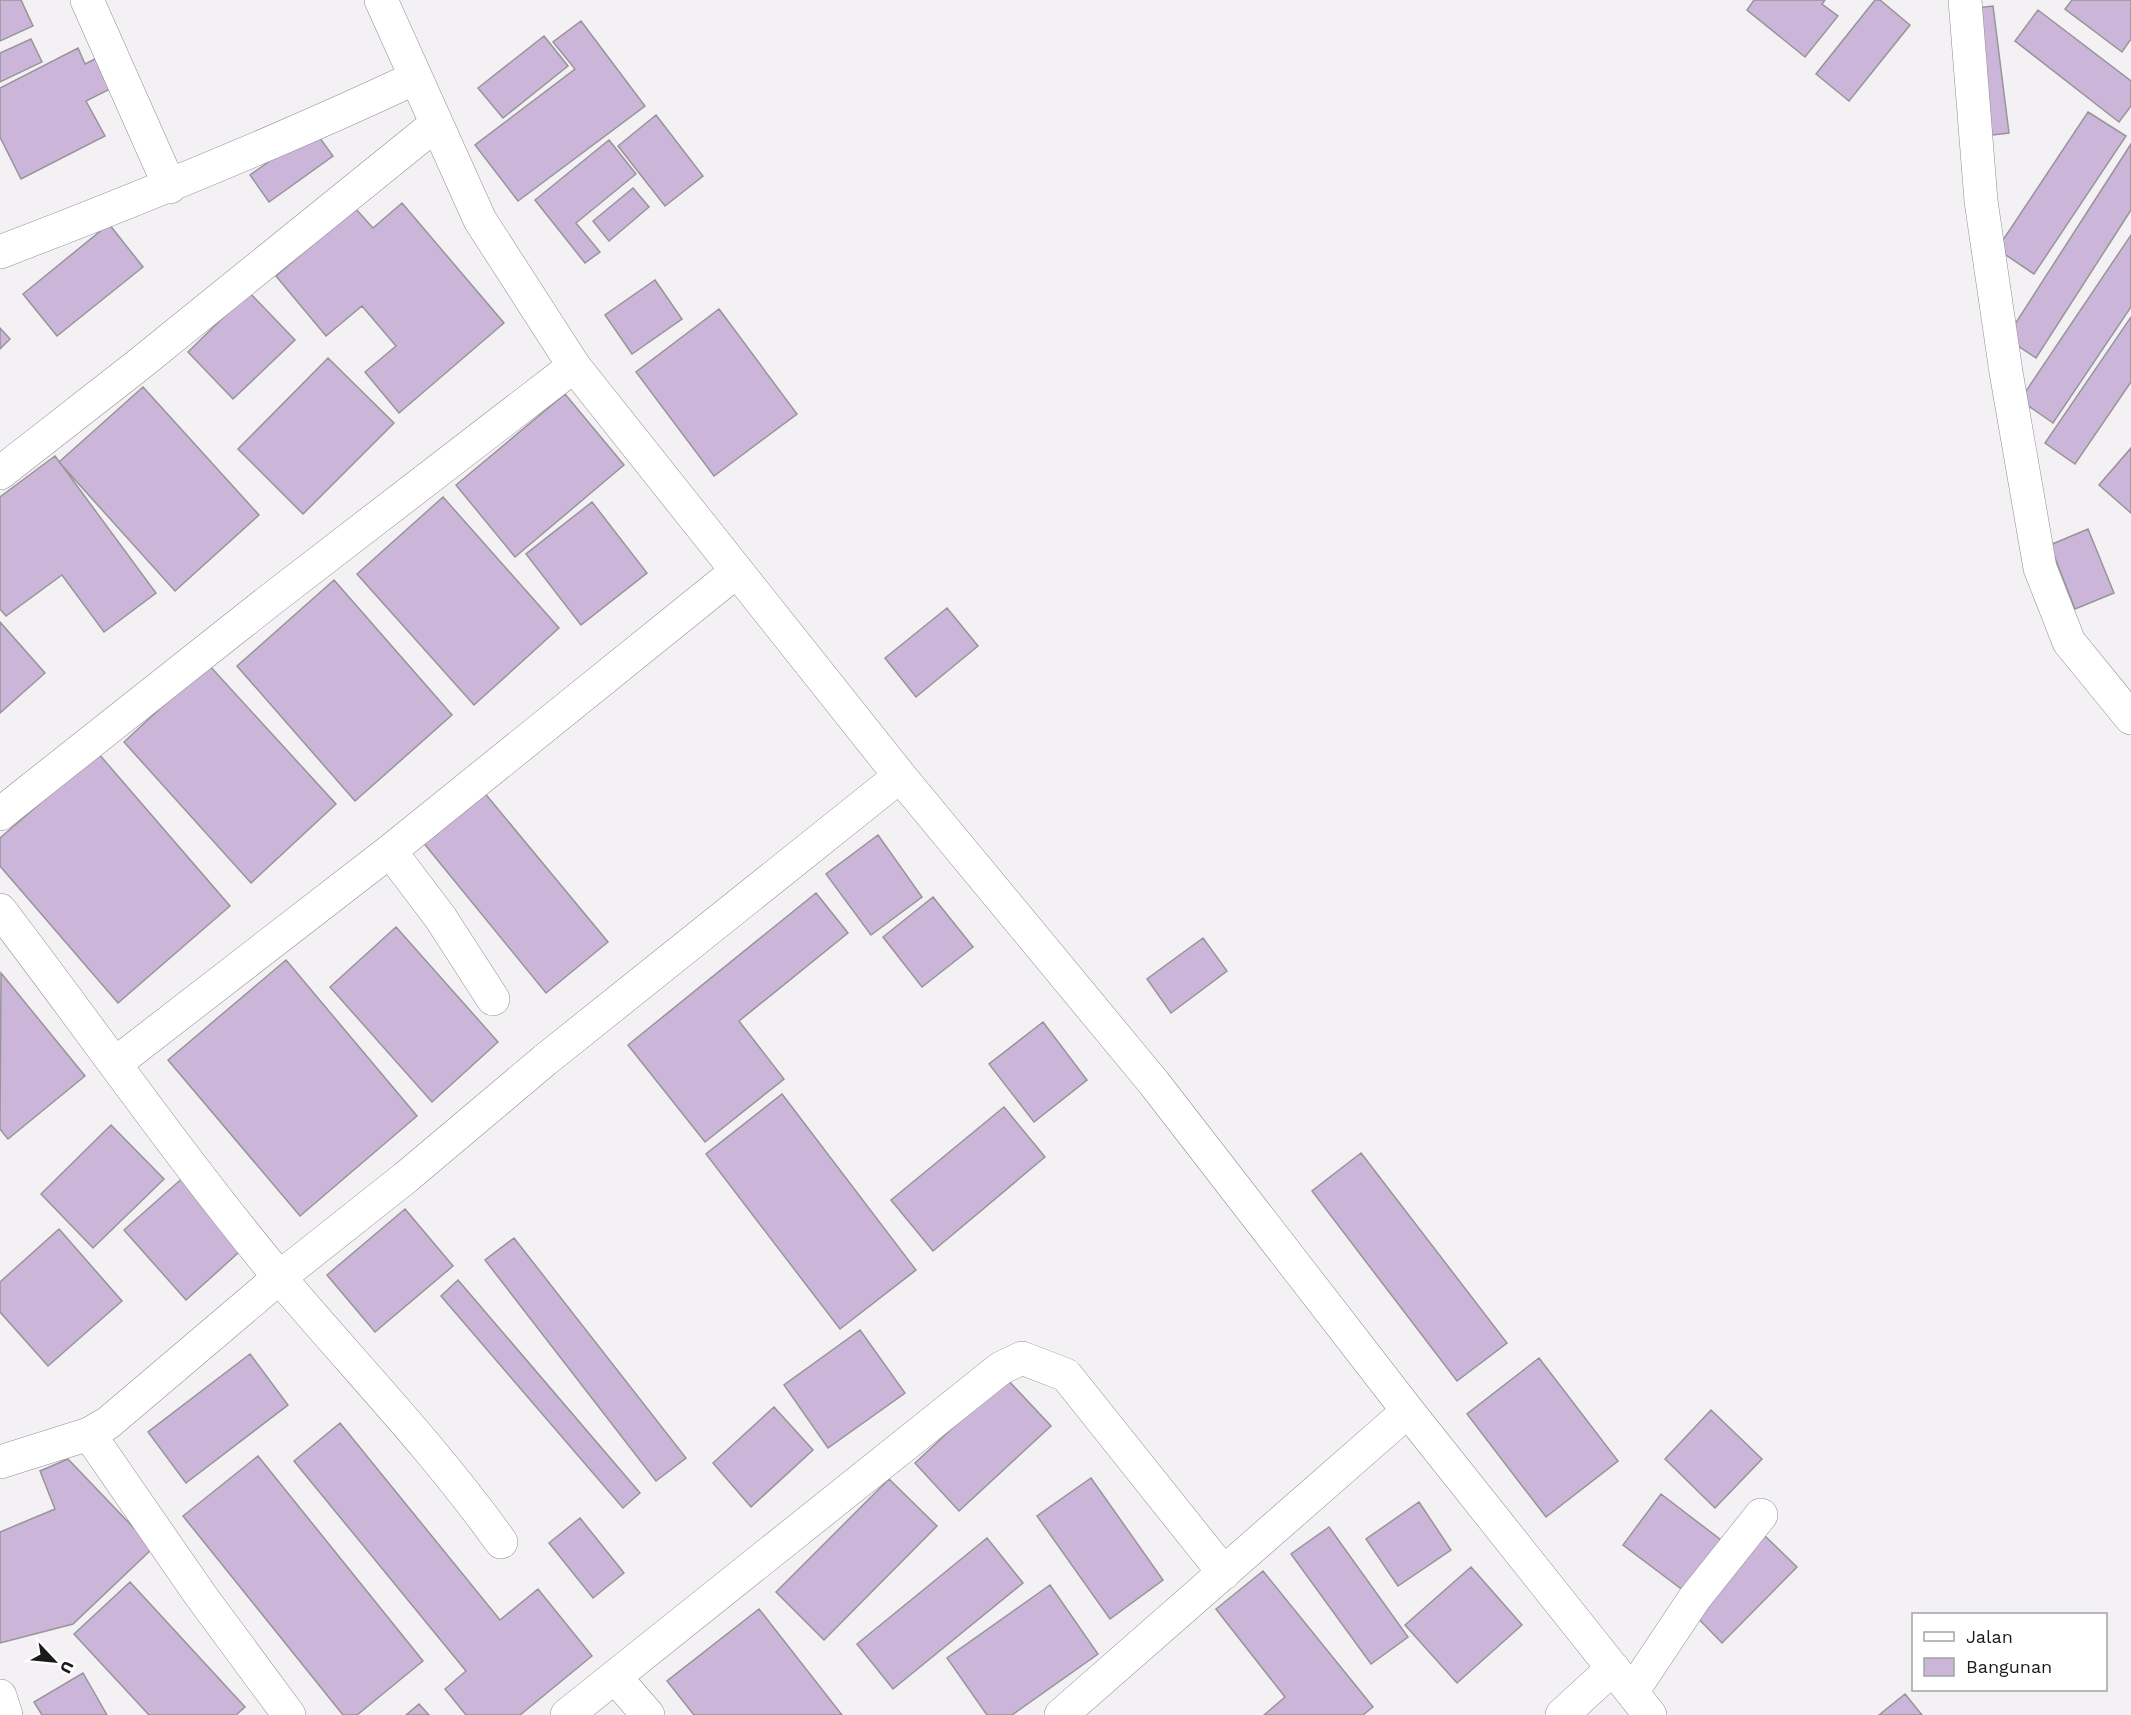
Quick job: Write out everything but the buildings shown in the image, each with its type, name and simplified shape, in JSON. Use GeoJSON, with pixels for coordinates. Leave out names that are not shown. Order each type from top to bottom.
{"type":"FeatureCollection","features":[{"type":"Feature","properties":{"kind":"street"},"geometry":{"type":"LineString","coordinates":[[87,0],[170,187]]}},
{"type":"Feature","properties":{"kind":"street"},"geometry":{"type":"LineString","coordinates":[[381,0],[435,125],[480,220],[574,366],[900,776],[1154,1083],[1408,1411],[1632,1692]]}},
{"type":"Feature","properties":{"kind":"street"},"geometry":{"type":"LineString","coordinates":[[1965,0],[1981,201],[2006,372],[2040,568],[2069,642],[2131,718]]}},
{"type":"Feature","properties":{"kind":"street"},"geometry":{"type":"LineString","coordinates":[[0,252],[170,187],[299,132],[415,78]]}},
{"type":"Feature","properties":{"kind":"street"},"geometry":{"type":"LineString","coordinates":[[0,473],[137,366],[435,125]]}},
{"type":"Feature","properties":{"kind":"street"},"geometry":{"type":"LineString","coordinates":[[0,814],[269,601],[574,366]]}},
{"type":"Feature","properties":{"kind":"street"},"geometry":{"type":"LineString","coordinates":[[116,1063],[390,851],[737,571]]}},
{"type":"Feature","properties":{"kind":"street"},"geometry":{"type":"LineString","coordinates":[[0,1462],[89,1434],[126,1408],[279,1277],[405,1178],[545,1060],[707,929],[900,776]]}},
{"type":"Feature","properties":{"kind":"street"},"geometry":{"type":"LineString","coordinates":[[390,851],[440,917],[493,999]]}},
{"type":"Feature","properties":{"kind":"street"},"geometry":{"type":"LineString","coordinates":[[0,910],[190,1164],[279,1277],[460,1485],[501,1542]]}},
{"type":"Feature","properties":{"kind":"street"},"geometry":{"type":"LineString","coordinates":[[567,1715],[1001,1368],[1022,1358],[1066,1375],[1224,1573]]}},
{"type":"Feature","properties":{"kind":"street"},"geometry":{"type":"LineString","coordinates":[[1061,1715],[1408,1411]]}},
{"type":"Feature","properties":{"kind":"street"},"geometry":{"type":"LineString","coordinates":[[89,1434],[201,1596],[289,1715]]}},
{"type":"Feature","properties":{"kind":"street"},"geometry":{"type":"LineString","coordinates":[[1562,1715],[1632,1692],[1694,1599],[1761,1515]]}},
{"type":"Feature","properties":{"kind":"street"},"geometry":{"type":"LineString","coordinates":[[615,1677],[648,1715]]}},
{"type":"Feature","properties":{"kind":"street"},"geometry":{"type":"LineString","coordinates":[[0,1696],[6,1715]]}}]}
